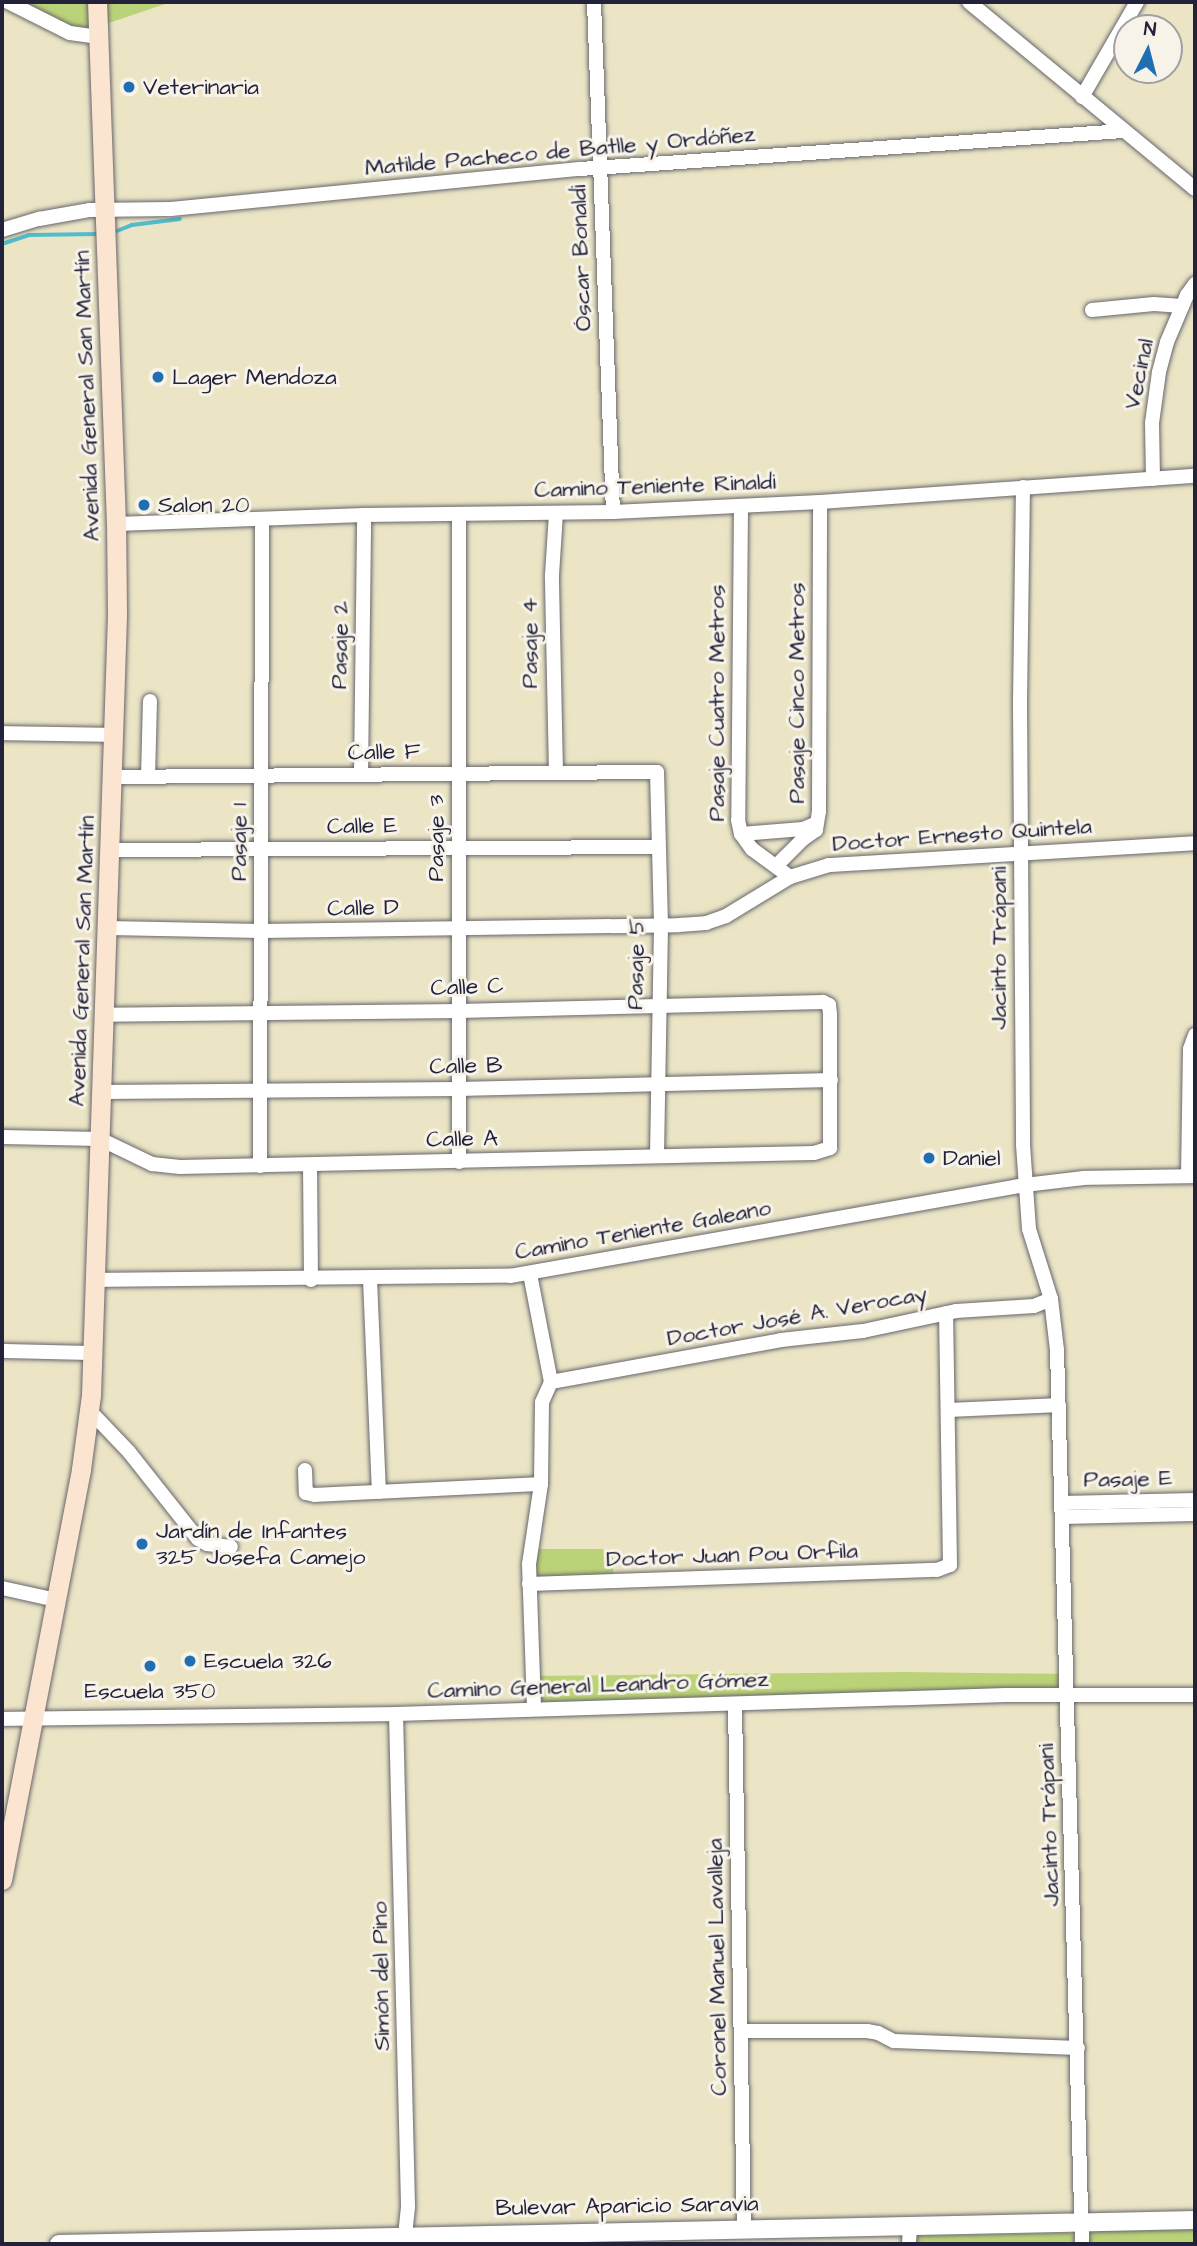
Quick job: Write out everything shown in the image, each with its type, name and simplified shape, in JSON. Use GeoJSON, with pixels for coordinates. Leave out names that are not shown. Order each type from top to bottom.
{"type":"FeatureCollection","features":[{"type":"Feature","properties":{"kind":"main road","name":"Avenida General San Martín"},"geometry":{"type":"LineString","coordinates":[[2,1880],[90,1411],[93,1353],[108,928],[117,524],[97,2]]}},
{"type":"Feature","properties":{"kind":"street"},"geometry":{"type":"LineString","coordinates":[[8,2],[70,33],[99,37]]}},
{"type":"Feature","properties":{"kind":"street","name":"Óscar Bonaldi"},"geometry":{"type":"LineString","coordinates":[[594,2],[613,512]]}},
{"type":"Feature","properties":{"kind":"street"},"geometry":{"type":"LineString","coordinates":[[969,2],[1195,189]]}},
{"type":"Feature","properties":{"kind":"street"},"geometry":{"type":"LineString","coordinates":[[1082,97],[1137,2]]}},
{"type":"Feature","properties":{"kind":"street","name":"Matilde Pacheco de Batlle y Ordóñez"},"geometry":{"type":"LineString","coordinates":[[2,230],[39,219],[106,209],[170,209],[601,168],[1124,131]]}},
{"type":"Feature","properties":{"kind":"street","name":"Vecinal"},"geometry":{"type":"LineString","coordinates":[[1153,479],[1154,399],[1167,342],[1182,306],[1195,285]]}},
{"type":"Feature","properties":{"kind":"street"},"geometry":{"type":"LineString","coordinates":[[1092,310],[1154,304],[1182,306]]}},
{"type":"Feature","properties":{"kind":"street","name":"Camino Teniente Rinaldi"},"geometry":{"type":"LineString","coordinates":[[117,524],[364,515],[613,512],[820,502],[1195,476]]}},
{"type":"Feature","properties":{"kind":"street","name":"Jacinto Trápani"},"geometry":{"type":"LineString","coordinates":[[1023,487],[1021,851],[1025,1185],[1029,1229],[1051,1299],[1059,1405],[1082,2244]]}},
{"type":"Feature","properties":{"kind":"street","name":"Pasaje Cinco Metros"},"geometry":{"type":"LineString","coordinates":[[776,866],[816,830],[818,823],[820,502]]}},
{"type":"Feature","properties":{"kind":"street","name":"Pasaje Cuatro Metros"},"geometry":{"type":"LineString","coordinates":[[741,506],[738,810],[741,834],[752,849],[790,877]]}},
{"type":"Feature","properties":{"kind":"street","name":"Pasaje 4"},"geometry":{"type":"LineString","coordinates":[[556,513],[552,575],[556,773]]}},
{"type":"Feature","properties":{"kind":"street","name":"Pasaje 3"},"geometry":{"type":"LineString","coordinates":[[458,1163],[459,514]]}},
{"type":"Feature","properties":{"kind":"street","name":"Pasaje 2"},"geometry":{"type":"LineString","coordinates":[[361,775],[364,515]]}},
{"type":"Feature","properties":{"kind":"street","name":"Pasaje 1"},"geometry":{"type":"LineString","coordinates":[[260,1166],[262,775],[259,702],[262,519]]}},
{"type":"Feature","properties":{"kind":"street"},"geometry":{"type":"LineString","coordinates":[[148,777],[150,701]]}},
{"type":"Feature","properties":{"kind":"street"},"geometry":{"type":"LineString","coordinates":[[2,733],[113,736]]}},
{"type":"Feature","properties":{"kind":"street","name":"Calle F"},"geometry":{"type":"LineString","coordinates":[[112,777],[657,772]]}},
{"type":"Feature","properties":{"kind":"street","name":"Pasaje 5"},"geometry":{"type":"LineString","coordinates":[[657,772],[661,926],[657,1156]]}},
{"type":"Feature","properties":{"kind":"street"},"geometry":{"type":"LineString","coordinates":[[741,834],[803,829],[818,823]]}},
{"type":"Feature","properties":{"kind":"street","name":"Doctor Ernesto Quintela"},"geometry":{"type":"LineString","coordinates":[[661,926],[706,923],[726,916],[790,877],[848,862],[1195,843]]}},
{"type":"Feature","properties":{"kind":"street","name":"Calle E"},"geometry":{"type":"LineString","coordinates":[[110,850],[657,847]]}},
{"type":"Feature","properties":{"kind":"street","name":"Calle D"},"geometry":{"type":"LineString","coordinates":[[108,928],[261,931],[661,926]]}},
{"type":"Feature","properties":{"kind":"street","name":"Calle C"},"geometry":{"type":"LineString","coordinates":[[105,1015],[458,1011],[818,1001],[829,1005],[831,1080]]}},
{"type":"Feature","properties":{"kind":"street"},"geometry":{"type":"LineString","coordinates":[[1192,1176],[1190,1049],[1195,1035]]}},
{"type":"Feature","properties":{"kind":"street","name":"Calle B"},"geometry":{"type":"LineString","coordinates":[[102,1092],[458,1089],[831,1080]]}},
{"type":"Feature","properties":{"kind":"street","name":"Calle A"},"geometry":{"type":"LineString","coordinates":[[100,1139],[160,1165],[458,1163],[814,1153],[830,1148],[831,1080]]}},
{"type":"Feature","properties":{"kind":"street"},"geometry":{"type":"LineString","coordinates":[[2,1137],[100,1139]]}},
{"type":"Feature","properties":{"kind":"street"},"geometry":{"type":"LineString","coordinates":[[310,1165],[311,1280]]}},
{"type":"Feature","properties":{"kind":"street","name":"Camino Teniente Galeano"},"geometry":{"type":"LineString","coordinates":[[95,1280],[311,1280],[530,1274],[1025,1185],[1084,1178],[1192,1176]]}},
{"type":"Feature","properties":{"kind":"street"},"geometry":{"type":"LineString","coordinates":[[530,1274],[551,1382],[542,1402],[541,1484],[530,1551],[534,1709]]}},
{"type":"Feature","properties":{"kind":"street"},"geometry":{"type":"LineString","coordinates":[[370,1279],[379,1492]]}},
{"type":"Feature","properties":{"kind":"street","name":"Doctor José A. Verocay"},"geometry":{"type":"LineString","coordinates":[[551,1382],[781,1340],[863,1331],[946,1313],[1034,1306],[1051,1299]]}},
{"type":"Feature","properties":{"kind":"street"},"geometry":{"type":"LineString","coordinates":[[946,1313],[950,1410],[1059,1405]]}},
{"type":"Feature","properties":{"kind":"street"},"geometry":{"type":"LineString","coordinates":[[2,1352],[93,1353]]}},
{"type":"Feature","properties":{"kind":"street","name":"Doctor Juan Pou Orfila"},"geometry":{"type":"LineString","coordinates":[[529,1584],[937,1570],[950,1564],[950,1410]]}},
{"type":"Feature","properties":{"kind":"street"},"geometry":{"type":"LineString","coordinates":[[90,1411],[129,1452],[198,1539],[207,1544],[231,1548]]}},
{"type":"Feature","properties":{"kind":"street"},"geometry":{"type":"LineString","coordinates":[[305,1470],[306,1493],[541,1484]]}},
{"type":"Feature","properties":{"kind":"street","name":"Pasaje E"},"geometry":{"type":"LineString","coordinates":[[1062,1510],[1143,1508],[1195,1500]]}},
{"type":"Feature","properties":{"kind":"street","name":"Pasaje E"},"geometry":{"type":"LineString","coordinates":[[1143,1508],[1195,1514]]}},
{"type":"Feature","properties":{"kind":"street"},"geometry":{"type":"LineString","coordinates":[[2,1588],[56,1600]]}},
{"type":"Feature","properties":{"kind":"street","name":"Camino General Leandro Gómez"},"geometry":{"type":"LineString","coordinates":[[2,1719],[396,1714],[1195,1695]]}},
{"type":"Feature","properties":{"kind":"street","name":"Coronel Manuel Lavalleja"},"geometry":{"type":"LineString","coordinates":[[734,1704],[744,2228]]}},
{"type":"Feature","properties":{"kind":"street","name":"Simón del Pino"},"geometry":{"type":"LineString","coordinates":[[396,1714],[408,2207],[405,2236]]}},
{"type":"Feature","properties":{"kind":"street"},"geometry":{"type":"LineString","coordinates":[[741,2031],[867,2031],[878,2032],[894,2041],[1078,2048]]}},
{"type":"Feature","properties":{"kind":"street","name":"Bulevar Aparicio Saravia"},"geometry":{"type":"LineString","coordinates":[[59,2244],[405,2236],[597,2238],[744,2228],[909,2235],[1081,2222],[1195,2220]]}},
{"type":"Feature","properties":{"kind":"green space"},"geometry":{"type":"Polygon","coordinates":[[[16,2],[89,2],[90,29],[81,34],[16,2]]]}},
{"type":"Feature","properties":{"kind":"green space"},"geometry":{"type":"Polygon","coordinates":[[[106,2],[171,2],[106,24],[106,2]]]}},
{"type":"Feature","properties":{"kind":"green space"},"geometry":{"type":"Polygon","coordinates":[[[536,1549],[609,1549],[613,1555],[613,1577],[535,1577],[536,1549]]]}},
{"type":"Feature","properties":{"kind":"green space"},"geometry":{"type":"Polygon","coordinates":[[[903,1672],[1068,1674],[1069,1696],[534,1709],[532,1676],[903,1672]]]}},
{"type":"Feature","properties":{"kind":"green space"},"geometry":{"type":"Polygon","coordinates":[[[1195,2226],[1195,2244],[1086,2244],[1088,2235],[1095,2229],[1195,2226]]]}},
{"type":"Feature","properties":{"kind":"green space"},"geometry":{"type":"Polygon","coordinates":[[[1069,2233],[1074,2236],[1074,2244],[915,2244],[918,2236],[1069,2233]]]}},
{"type":"Feature","properties":{"kind":"waterway"},"geometry":{"type":"LineString","coordinates":[[117,231],[132,225],[180,219]]}},
{"type":"Feature","properties":{"kind":"waterway"},"geometry":{"type":"LineString","coordinates":[[2,244],[29,235],[98,234]]}},
{"type":"Feature","properties":{"kind":"place","name":"Veterinaria"},"geometry":{"type":"Point","coordinates":[129,87]}},
{"type":"Feature","properties":{"kind":"place","name":"Lager Mendoza"},"geometry":{"type":"Point","coordinates":[158,377]}},
{"type":"Feature","properties":{"kind":"place","name":"Salon 20"},"geometry":{"type":"Point","coordinates":[144,505]}},
{"type":"Feature","properties":{"kind":"place","name":"Daniel"},"geometry":{"type":"Point","coordinates":[929,1158]}},
{"type":"Feature","properties":{"kind":"place","name":"Jardín de Infantes 325 Josefa Camejo"},"geometry":{"type":"Point","coordinates":[142,1544]}},
{"type":"Feature","properties":{"kind":"place","name":"Escuela 326"},"geometry":{"type":"Point","coordinates":[190,1661]}},
{"type":"Feature","properties":{"kind":"place","name":"Escuela 350"},"geometry":{"type":"Point","coordinates":[150,1666]}}]}
